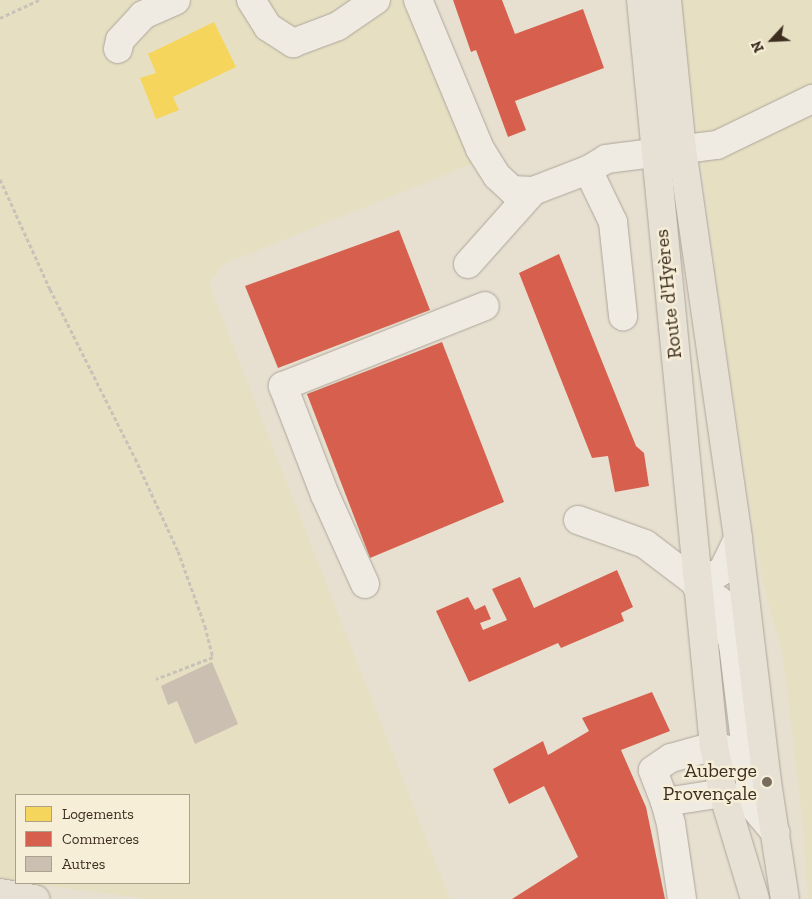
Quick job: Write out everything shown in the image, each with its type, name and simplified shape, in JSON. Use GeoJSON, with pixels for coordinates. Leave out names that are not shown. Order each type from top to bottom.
{"type":"FeatureCollection","features":[{"type":"Feature","properties":{"kind":"main road","name":"Route d'Hyères"},"geometry":{"type":"LineString","coordinates":[[641,0],[641,153],[698,588],[714,746],[723,793],[754,899]]}},
{"type":"Feature","properties":{"kind":"main road","name":"Route d'Hyères"},"geometry":{"type":"LineString","coordinates":[[667,0],[682,149],[738,539],[767,782],[769,826],[785,899]]}},
{"type":"Feature","properties":{"kind":"main road"},"geometry":{"type":"LineString","coordinates":[[0,893],[36,899]]}},
{"type":"Feature","properties":{"kind":"street"},"geometry":{"type":"LineString","coordinates":[[118,48],[120,40],[143,15],[176,0]]}},
{"type":"Feature","properties":{"kind":"street"},"geometry":{"type":"LineString","coordinates":[[251,0],[268,27],[293,43],[338,26],[376,0]]}},
{"type":"Feature","properties":{"kind":"street"},"geometry":{"type":"LineString","coordinates":[[418,0],[480,149],[497,176],[512,190],[533,191],[588,170],[606,159],[641,153],[717,145],[812,100]]}},
{"type":"Feature","properties":{"kind":"street"},"geometry":{"type":"LineString","coordinates":[[588,170],[613,222],[623,316]]}},
{"type":"Feature","properties":{"kind":"street"},"geometry":{"type":"LineString","coordinates":[[468,264],[533,191]]}},
{"type":"Feature","properties":{"kind":"street"},"geometry":{"type":"LineString","coordinates":[[365,584],[325,495],[283,386],[485,306]]}},
{"type":"Feature","properties":{"kind":"street"},"geometry":{"type":"LineString","coordinates":[[578,520],[645,544],[698,588],[723,570],[738,539]]}},
{"type":"Feature","properties":{"kind":"street","name":"Route d'Hyères"},"geometry":{"type":"LineString","coordinates":[[698,588],[721,602],[729,624],[753,806],[769,826]]}},
{"type":"Feature","properties":{"kind":"street"},"geometry":{"type":"LineString","coordinates":[[682,899],[672,824],[653,770],[671,758],[714,746],[738,753],[746,763]]}},
{"type":"Feature","properties":{"kind":"street"},"geometry":{"type":"LineString","coordinates":[[665,802],[723,793],[741,802],[769,826]]}},
{"type":"Feature","properties":{"kind":"path"},"geometry":{"type":"LineString","coordinates":[[0,18],[40,0]]}},
{"type":"Feature","properties":{"kind":"path"},"geometry":{"type":"LineString","coordinates":[[0,179],[50,289],[135,458],[178,551],[205,626],[213,657],[156,679]]}},
{"type":"Feature","properties":{"kind":"shaded area"},"geometry":{"type":"Polygon","coordinates":[[[0,0],[427,0],[494,155],[222,265],[209,284],[450,899],[149,899],[32,884],[190,884],[190,794],[15,794],[15,882],[0,879],[0,0]]]}},
{"type":"Feature","properties":{"kind":"shaded area"},"geometry":{"type":"Polygon","coordinates":[[[680,0],[812,0],[812,899],[808,899],[802,817],[783,657],[762,580],[724,335],[680,0]]]}},
{"type":"Feature","properties":{"kind":"building: Logements"},"geometry":{"type":"Polygon","coordinates":[[[214,22],[236,67],[173,97],[179,110],[156,119],[140,78],[156,73],[148,54],[214,22]]]}},
{"type":"Feature","properties":{"kind":"building: Commerces"},"geometry":{"type":"Polygon","coordinates":[[[453,0],[502,0],[515,34],[583,9],[604,68],[515,101],[526,130],[508,137],[476,50],[471,52],[453,0]]]}},
{"type":"Feature","properties":{"kind":"building: Commerces"},"geometry":{"type":"Polygon","coordinates":[[[399,230],[430,310],[278,368],[245,286],[399,230]]]}},
{"type":"Feature","properties":{"kind":"building: Commerces"},"geometry":{"type":"Polygon","coordinates":[[[559,254],[636,446],[644,453],[649,486],[615,492],[608,456],[592,458],[519,273],[559,254]]]}},
{"type":"Feature","properties":{"kind":"building: Commerces"},"geometry":{"type":"Polygon","coordinates":[[[442,342],[504,502],[370,558],[307,394],[442,342]]]}},
{"type":"Feature","properties":{"kind":"building: Commerces"},"geometry":{"type":"Polygon","coordinates":[[[617,570],[633,607],[621,613],[624,621],[561,648],[558,643],[469,682],[436,611],[468,597],[475,610],[485,605],[491,619],[480,623],[483,630],[507,620],[492,589],[520,577],[534,608],[617,570]]]}},
{"type":"Feature","properties":{"kind":"building: Commerces"},"geometry":{"type":"Polygon","coordinates":[[[652,692],[670,731],[621,750],[646,807],[665,899],[512,899],[578,857],[544,786],[509,804],[493,769],[543,741],[548,755],[589,731],[582,718],[652,692]]]}},
{"type":"Feature","properties":{"kind":"building: Autres"},"geometry":{"type":"Polygon","coordinates":[[[212,662],[238,724],[195,744],[177,701],[168,705],[161,686],[212,662]]]}},
{"type":"Feature","properties":{"kind":"place","name":"Auberge Provençale"},"geometry":{"type":"Point","coordinates":[767,782]}}]}
